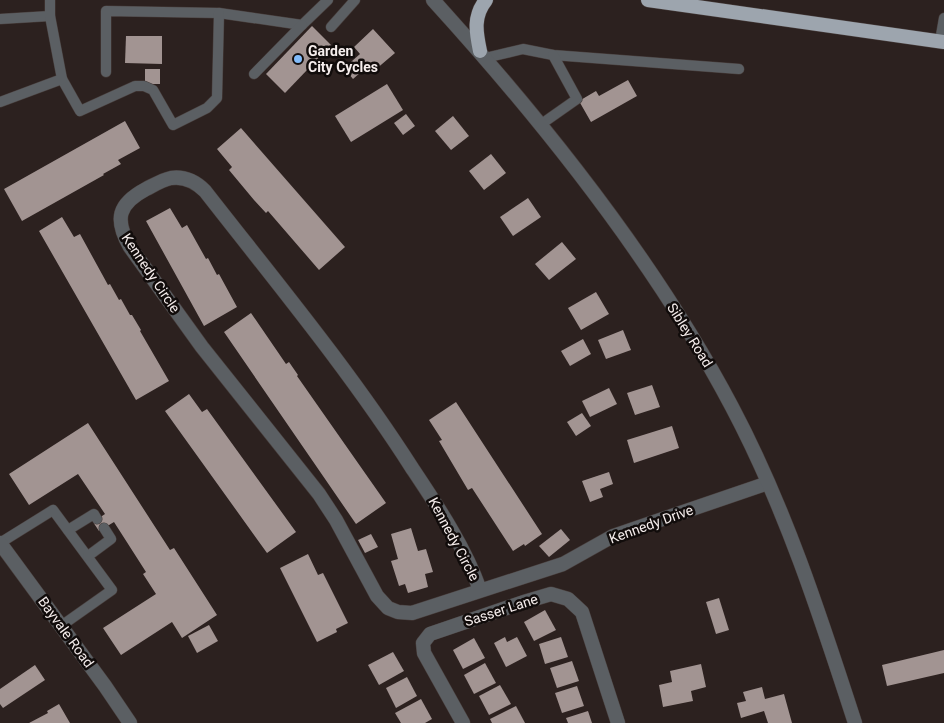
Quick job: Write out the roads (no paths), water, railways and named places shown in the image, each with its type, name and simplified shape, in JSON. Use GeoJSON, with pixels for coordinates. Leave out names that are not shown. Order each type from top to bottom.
{"type":"FeatureCollection","features":[{"type":"Feature","properties":{"kind":"highway"},"geometry":{"type":"LineString","coordinates":[[482,55],[475,24],[480,8],[486,0]]}},
{"type":"Feature","properties":{"kind":"highway"},"geometry":{"type":"LineString","coordinates":[[648,0],[942,41]]}},
{"type":"Feature","properties":{"kind":"street","name":"Sibley Road"},"geometry":{"type":"LineString","coordinates":[[433,0],[540,125],[611,217],[668,298],[712,370],[733,408],[768,483],[804,568],[855,723]]}},
{"type":"Feature","properties":{"kind":"street","name":"Kennedy Circle"},"geometry":{"type":"LineString","coordinates":[[171,178],[191,180],[206,191],[392,436],[438,507],[472,567],[480,590],[412,613],[398,612],[383,603],[377,596],[336,520],[319,494],[202,347],[130,246],[122,231],[120,222],[128,200],[171,178]]}},
{"type":"Feature","properties":{"kind":"street","name":"Kennedy Drive"},"geometry":{"type":"LineString","coordinates":[[480,590],[563,564],[613,536],[768,483]]}},
{"type":"Feature","properties":{"kind":"street","name":"Bayvale Road"},"geometry":{"type":"LineString","coordinates":[[0,543],[130,723]]}},
{"type":"Feature","properties":{"kind":"street","name":"Sasser Lane"},"geometry":{"type":"LineString","coordinates":[[463,723],[424,653],[424,643],[430,634],[551,594],[568,599],[582,612],[618,723]]}},
{"type":"Feature","properties":{"kind":"lane"},"geometry":{"type":"LineString","coordinates":[[50,0],[50,16],[62,79],[80,111],[135,86],[144,86],[153,90],[173,126],[207,108],[217,98],[219,13]]}},
{"type":"Feature","properties":{"kind":"lane"},"geometry":{"type":"LineString","coordinates":[[254,74],[328,0]]}},
{"type":"Feature","properties":{"kind":"lane"},"geometry":{"type":"LineString","coordinates":[[331,27],[355,0]]}},
{"type":"Feature","properties":{"kind":"lane"},"geometry":{"type":"LineString","coordinates":[[106,72],[106,11],[219,13],[302,25]]}},
{"type":"Feature","properties":{"kind":"lane"},"geometry":{"type":"LineString","coordinates":[[0,19],[50,16]]}},
{"type":"Feature","properties":{"kind":"lane"},"geometry":{"type":"LineString","coordinates":[[942,41],[944,18]]}},
{"type":"Feature","properties":{"kind":"lane"},"geometry":{"type":"LineString","coordinates":[[482,55],[523,49],[553,55],[739,69]]}},
{"type":"Feature","properties":{"kind":"lane"},"geometry":{"type":"LineString","coordinates":[[540,125],[577,99],[553,55]]}},
{"type":"Feature","properties":{"kind":"lane"},"geometry":{"type":"LineString","coordinates":[[0,102],[62,79]]}},
{"type":"Feature","properties":{"kind":"lane"},"geometry":{"type":"LineString","coordinates":[[0,543],[53,510],[88,556],[112,590],[61,626]]}},
{"type":"Feature","properties":{"kind":"lane"},"geometry":{"type":"LineString","coordinates":[[68,530],[94,514],[97,519]]}},
{"type":"Feature","properties":{"kind":"lane"},"geometry":{"type":"LineString","coordinates":[[88,556],[112,539],[104,528]]}},
{"type":"Feature","properties":{"kind":"place","name":"Garden City Cycles"},"geometry":{"type":"Point","coordinates":[298,59]}}]}
